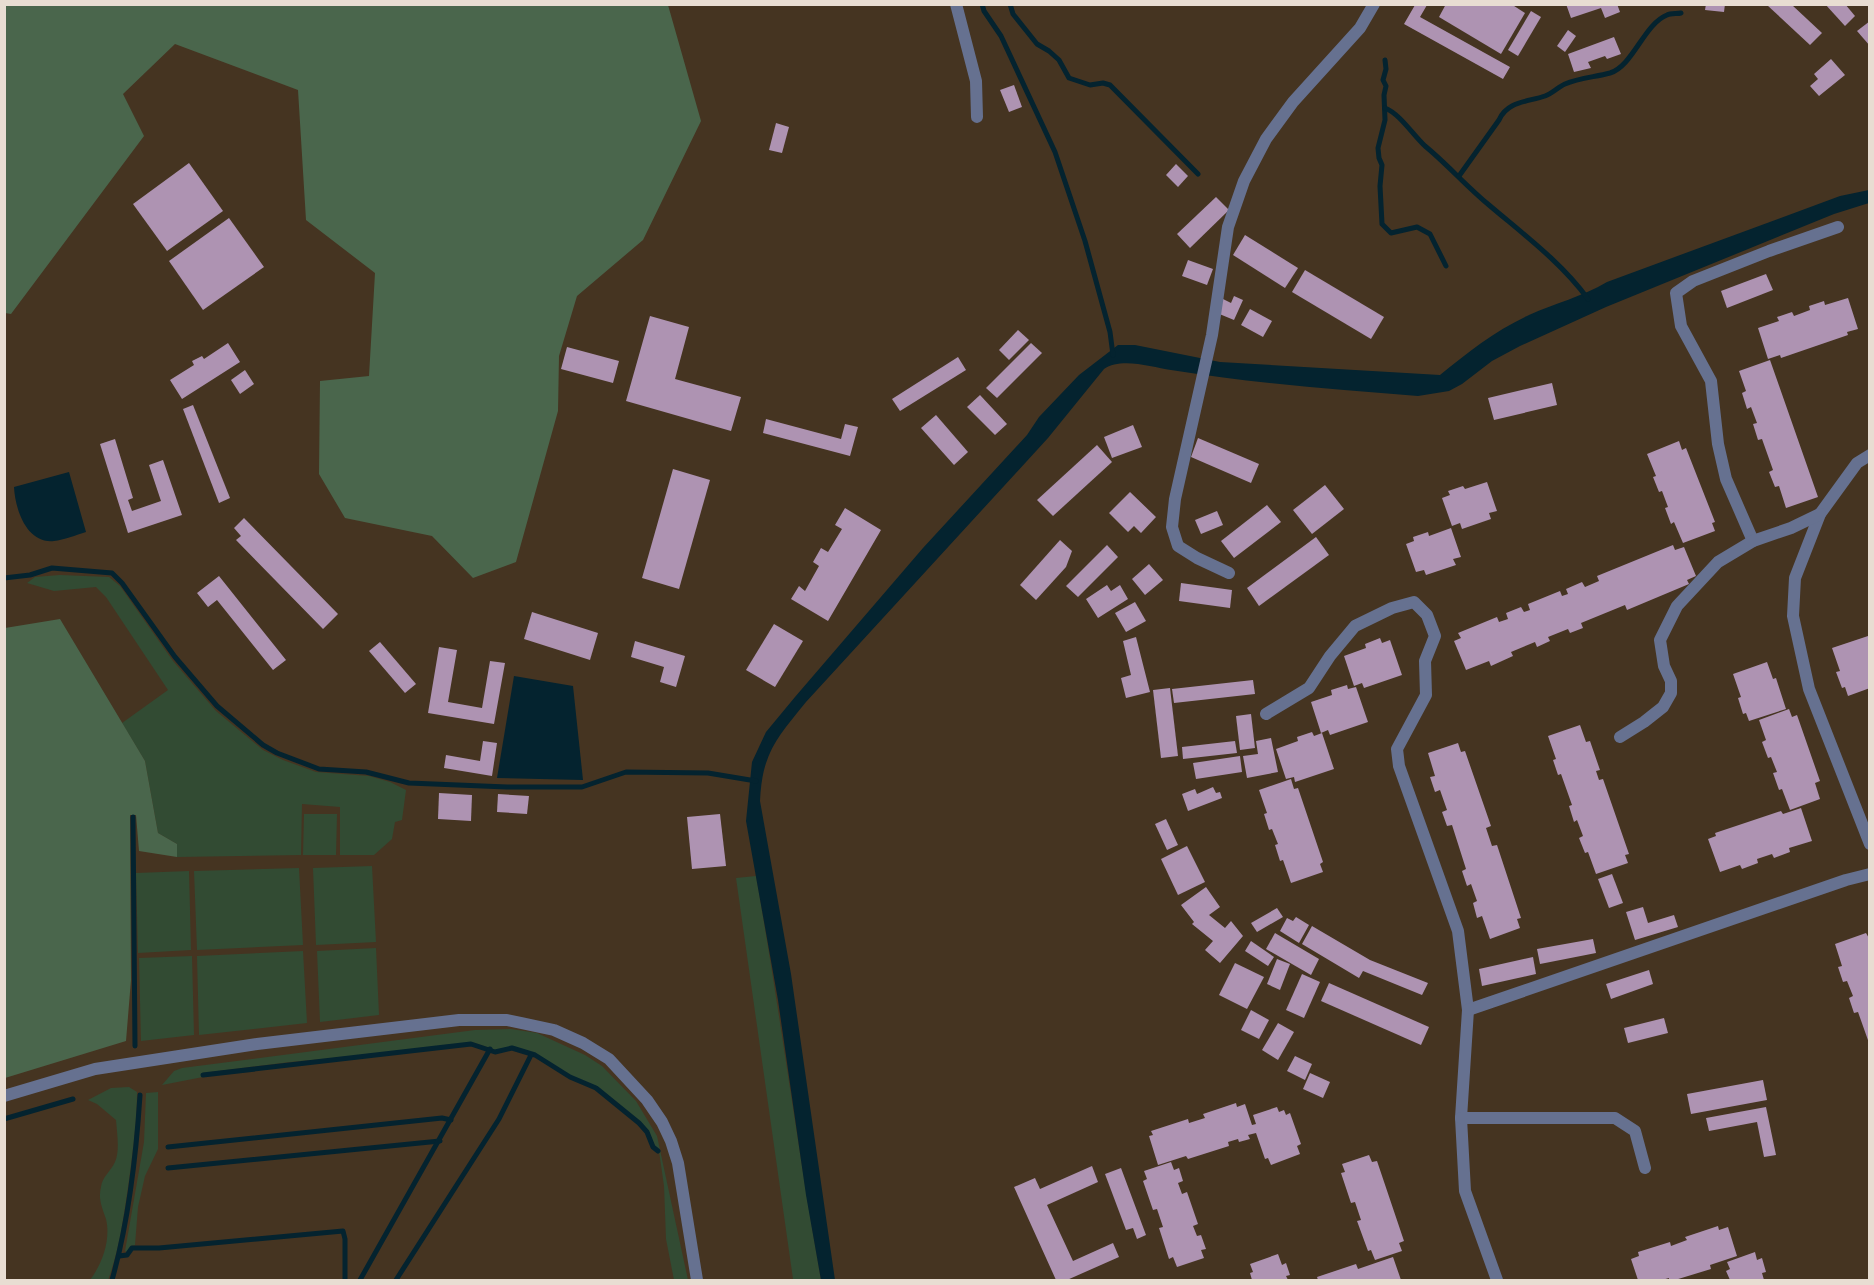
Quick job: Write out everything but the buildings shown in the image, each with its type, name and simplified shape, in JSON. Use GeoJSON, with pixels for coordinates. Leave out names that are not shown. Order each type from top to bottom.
{"type":"FeatureCollection","features":[{"type":"Feature","properties":{"kind":"street"},"geometry":{"type":"LineString","coordinates":[[956,4],[976,81],[977,117]]}},
{"type":"Feature","properties":{"kind":"street"},"geometry":{"type":"LineString","coordinates":[[1229,573],[1178,546],[1172,527],[1175,499],[1212,335],[1228,227],[1244,181],[1266,139],[1293,102],[1360,28],[1374,4]]}},
{"type":"Feature","properties":{"kind":"street"},"geometry":{"type":"LineString","coordinates":[[1752,541],[1725,479],[1718,444],[1711,381],[1681,326],[1676,293],[1693,281],[1838,227]]}},
{"type":"Feature","properties":{"kind":"street"},"geometry":{"type":"LineString","coordinates":[[1869,455],[1857,463],[1820,513],[1795,578],[1793,616],[1809,689],[1869,844]]}},
{"type":"Feature","properties":{"kind":"street"},"geometry":{"type":"LineString","coordinates":[[1620,737],[1663,707],[1671,693],[1671,681],[1664,666],[1660,640],[1677,606],[1718,562],[1752,541],[1791,528],[1820,513]]}},
{"type":"Feature","properties":{"kind":"street"},"geometry":{"type":"LineString","coordinates":[[1266,714],[1309,688],[1330,656],[1355,626],[1392,608],[1414,602],[1427,615],[1435,636],[1425,661],[1426,695],[1397,749],[1399,766],[1458,931],[1468,1010],[1461,1118],[1465,1191],[1497,1281]]}},
{"type":"Feature","properties":{"kind":"street"},"geometry":{"type":"LineString","coordinates":[[1468,1010],[1869,874]]}},
{"type":"Feature","properties":{"kind":"street"},"geometry":{"type":"LineString","coordinates":[[4,1096],[95,1069],[269,1042],[459,1020],[507,1020],[546,1028],[583,1043],[609,1059],[647,1100],[662,1122],[678,1163],[697,1281]]}},
{"type":"Feature","properties":{"kind":"street"},"geometry":{"type":"LineString","coordinates":[[1461,1118],[1615,1118],[1635,1131],[1645,1168]]}},
{"type":"Feature","properties":{"kind":"green space"},"geometry":{"type":"Polygon","coordinates":[[[4,5],[668,5],[701,121],[643,240],[577,296],[559,356],[558,411],[516,562],[473,578],[432,536],[345,518],[319,474],[320,381],[369,376],[375,273],[306,220],[298,90],[175,44],[123,94],[144,136],[11,314],[5,313],[4,5]]]}},
{"type":"Feature","properties":{"kind":"green space"},"geometry":{"type":"Polygon","coordinates":[[[60,575],[109,577],[120,586],[173,661],[216,711],[263,750],[316,772],[369,776],[390,782],[406,790],[402,820],[395,822],[392,839],[374,855],[340,855],[340,807],[302,804],[301,855],[177,857],[177,844],[158,833],[145,761],[122,723],[168,690],[106,597],[96,587],[54,591],[27,583],[35,577],[60,575]]]}},
{"type":"Feature","properties":{"kind":"green space"},"geometry":{"type":"Polygon","coordinates":[[[60,619],[145,761],[158,833],[177,844],[177,857],[139,851],[136,815],[130,815],[131,980],[126,1041],[5,1078],[5,628],[60,619]]]}},
{"type":"Feature","properties":{"kind":"green space"},"geometry":{"type":"Polygon","coordinates":[[[304,814],[337,814],[336,855],[303,855],[304,814]]]}},
{"type":"Feature","properties":{"kind":"green space"},"geometry":{"type":"Polygon","coordinates":[[[372,866],[376,942],[316,945],[313,868],[372,866]]]}},
{"type":"Feature","properties":{"kind":"green space"},"geometry":{"type":"Polygon","coordinates":[[[299,868],[303,945],[197,950],[194,871],[299,868]]]}},
{"type":"Feature","properties":{"kind":"green space"},"geometry":{"type":"Polygon","coordinates":[[[189,871],[191,950],[138,953],[136,873],[189,871]]]}},
{"type":"Feature","properties":{"kind":"green space"},"geometry":{"type":"Polygon","coordinates":[[[756,876],[821,1280],[793,1279],[736,878],[756,876]]]}},
{"type":"Feature","properties":{"kind":"green space"},"geometry":{"type":"Polygon","coordinates":[[[376,948],[379,1015],[320,1022],[317,951],[376,948]]]}},
{"type":"Feature","properties":{"kind":"green space"},"geometry":{"type":"Polygon","coordinates":[[[303,951],[307,1023],[199,1035],[197,956],[303,951]]]}},
{"type":"Feature","properties":{"kind":"green space"},"geometry":{"type":"Polygon","coordinates":[[[192,956],[194,1035],[141,1041],[139,958],[192,956]]]}},
{"type":"Feature","properties":{"kind":"green space"},"geometry":{"type":"Polygon","coordinates":[[[511,1029],[537,1033],[585,1055],[602,1066],[636,1101],[657,1136],[688,1280],[674,1280],[666,1239],[664,1186],[659,1151],[647,1131],[640,1122],[597,1087],[570,1076],[535,1054],[513,1047],[496,1050],[472,1042],[410,1051],[203,1073],[203,1077],[162,1085],[174,1071],[182,1068],[475,1030],[511,1029]]]}},
{"type":"Feature","properties":{"kind":"green space"},"geometry":{"type":"Polygon","coordinates":[[[129,1087],[137,1092],[136,1114],[119,1243],[108,1280],[90,1280],[102,1259],[106,1243],[107,1227],[100,1191],[103,1180],[115,1162],[118,1142],[116,1120],[97,1104],[88,1100],[111,1088],[129,1087]]]}},
{"type":"Feature","properties":{"kind":"green space"},"geometry":{"type":"Polygon","coordinates":[[[158,1092],[158,1149],[145,1176],[138,1207],[135,1245],[131,1246],[127,1252],[125,1251],[144,1142],[146,1093],[158,1092]]]}},
{"type":"Feature","properties":{"kind":"water"},"geometry":{"type":"Polygon","coordinates":[[[1869,190],[1869,203],[1834,214],[1606,307],[1520,346],[1492,361],[1449,391],[1418,396],[1325,389],[1232,379],[1128,363],[1111,365],[1104,369],[1048,438],[806,702],[779,736],[764,770],[760,801],[791,974],[835,1280],[821,1280],[806,1195],[778,1000],[746,821],[752,762],[766,732],[795,697],[923,548],[1079,375],[1118,345],[1135,345],[1220,362],[1440,375],[1494,335],[1539,311],[1607,282],[1840,196],[1869,190]]]}},
{"type":"Feature","properties":{"kind":"water"},"geometry":{"type":"Polygon","coordinates":[[[69,472],[86,532],[54,541],[36,537],[29,531],[20,514],[14,487],[69,472]]]}},
{"type":"Feature","properties":{"kind":"water"},"geometry":{"type":"Polygon","coordinates":[[[514,676],[573,686],[583,780],[497,778],[514,676]]]}},
{"type":"Feature","properties":{"kind":"waterway"},"geometry":{"type":"LineString","coordinates":[[982,4],[984,11],[1001,36],[1055,152],[1085,241],[1110,332],[1113,355]]}},
{"type":"Feature","properties":{"kind":"waterway"},"geometry":{"type":"LineString","coordinates":[[1010,4],[1013,14],[1037,44],[1059,60],[1069,78],[1090,85],[1103,83],[1110,85],[1198,174]]}},
{"type":"Feature","properties":{"kind":"waterway"},"geometry":{"type":"LineString","coordinates":[[1459,176],[1507,109],[1545,96],[1570,82],[1618,69],[1659,20],[1669,14],[1681,13]]}},
{"type":"Feature","properties":{"kind":"waterway"},"geometry":{"type":"LineString","coordinates":[[1385,60],[1386,69],[1383,80],[1386,86],[1385,120],[1378,148],[1382,165],[1380,186],[1382,224],[1391,233],[1417,227],[1430,234],[1446,266]]}},
{"type":"Feature","properties":{"kind":"waterway"},"geometry":{"type":"LineString","coordinates":[[1385,108],[1401,120],[1425,146],[1481,198],[1554,261],[1588,299]]}},
{"type":"Feature","properties":{"kind":"waterway"},"geometry":{"type":"LineString","coordinates":[[4,578],[30,575],[52,568],[112,573],[122,583],[175,657],[217,706],[263,745],[277,753],[319,769],[366,772],[409,783],[507,787],[582,787],[626,772],[708,773],[756,781]]}},
{"type":"Feature","properties":{"kind":"waterway"},"geometry":{"type":"LineString","coordinates":[[133,817],[135,1046]]}},
{"type":"Feature","properties":{"kind":"waterway"},"geometry":{"type":"LineString","coordinates":[[203,1075],[471,1044],[495,1052],[512,1048],[535,1055],[570,1077],[596,1088],[639,1123],[647,1132],[653,1147],[658,1151]]}},
{"type":"Feature","properties":{"kind":"waterway"},"geometry":{"type":"LineString","coordinates":[[360,1280],[490,1049]]}},
{"type":"Feature","properties":{"kind":"waterway"},"geometry":{"type":"LineString","coordinates":[[396,1280],[499,1119],[531,1055]]}},
{"type":"Feature","properties":{"kind":"waterway"},"geometry":{"type":"LineString","coordinates":[[112,1280],[131,1189],[140,1095]]}},
{"type":"Feature","properties":{"kind":"waterway"},"geometry":{"type":"LineString","coordinates":[[4,1119],[73,1099]]}},
{"type":"Feature","properties":{"kind":"waterway"},"geometry":{"type":"LineString","coordinates":[[168,1147],[442,1118],[451,1120]]}},
{"type":"Feature","properties":{"kind":"waterway"},"geometry":{"type":"LineString","coordinates":[[168,1168],[440,1141]]}},
{"type":"Feature","properties":{"kind":"waterway"},"geometry":{"type":"LineString","coordinates":[[119,1256],[127,1255],[132,1248],[159,1248],[343,1231],[345,1280]]}}]}
